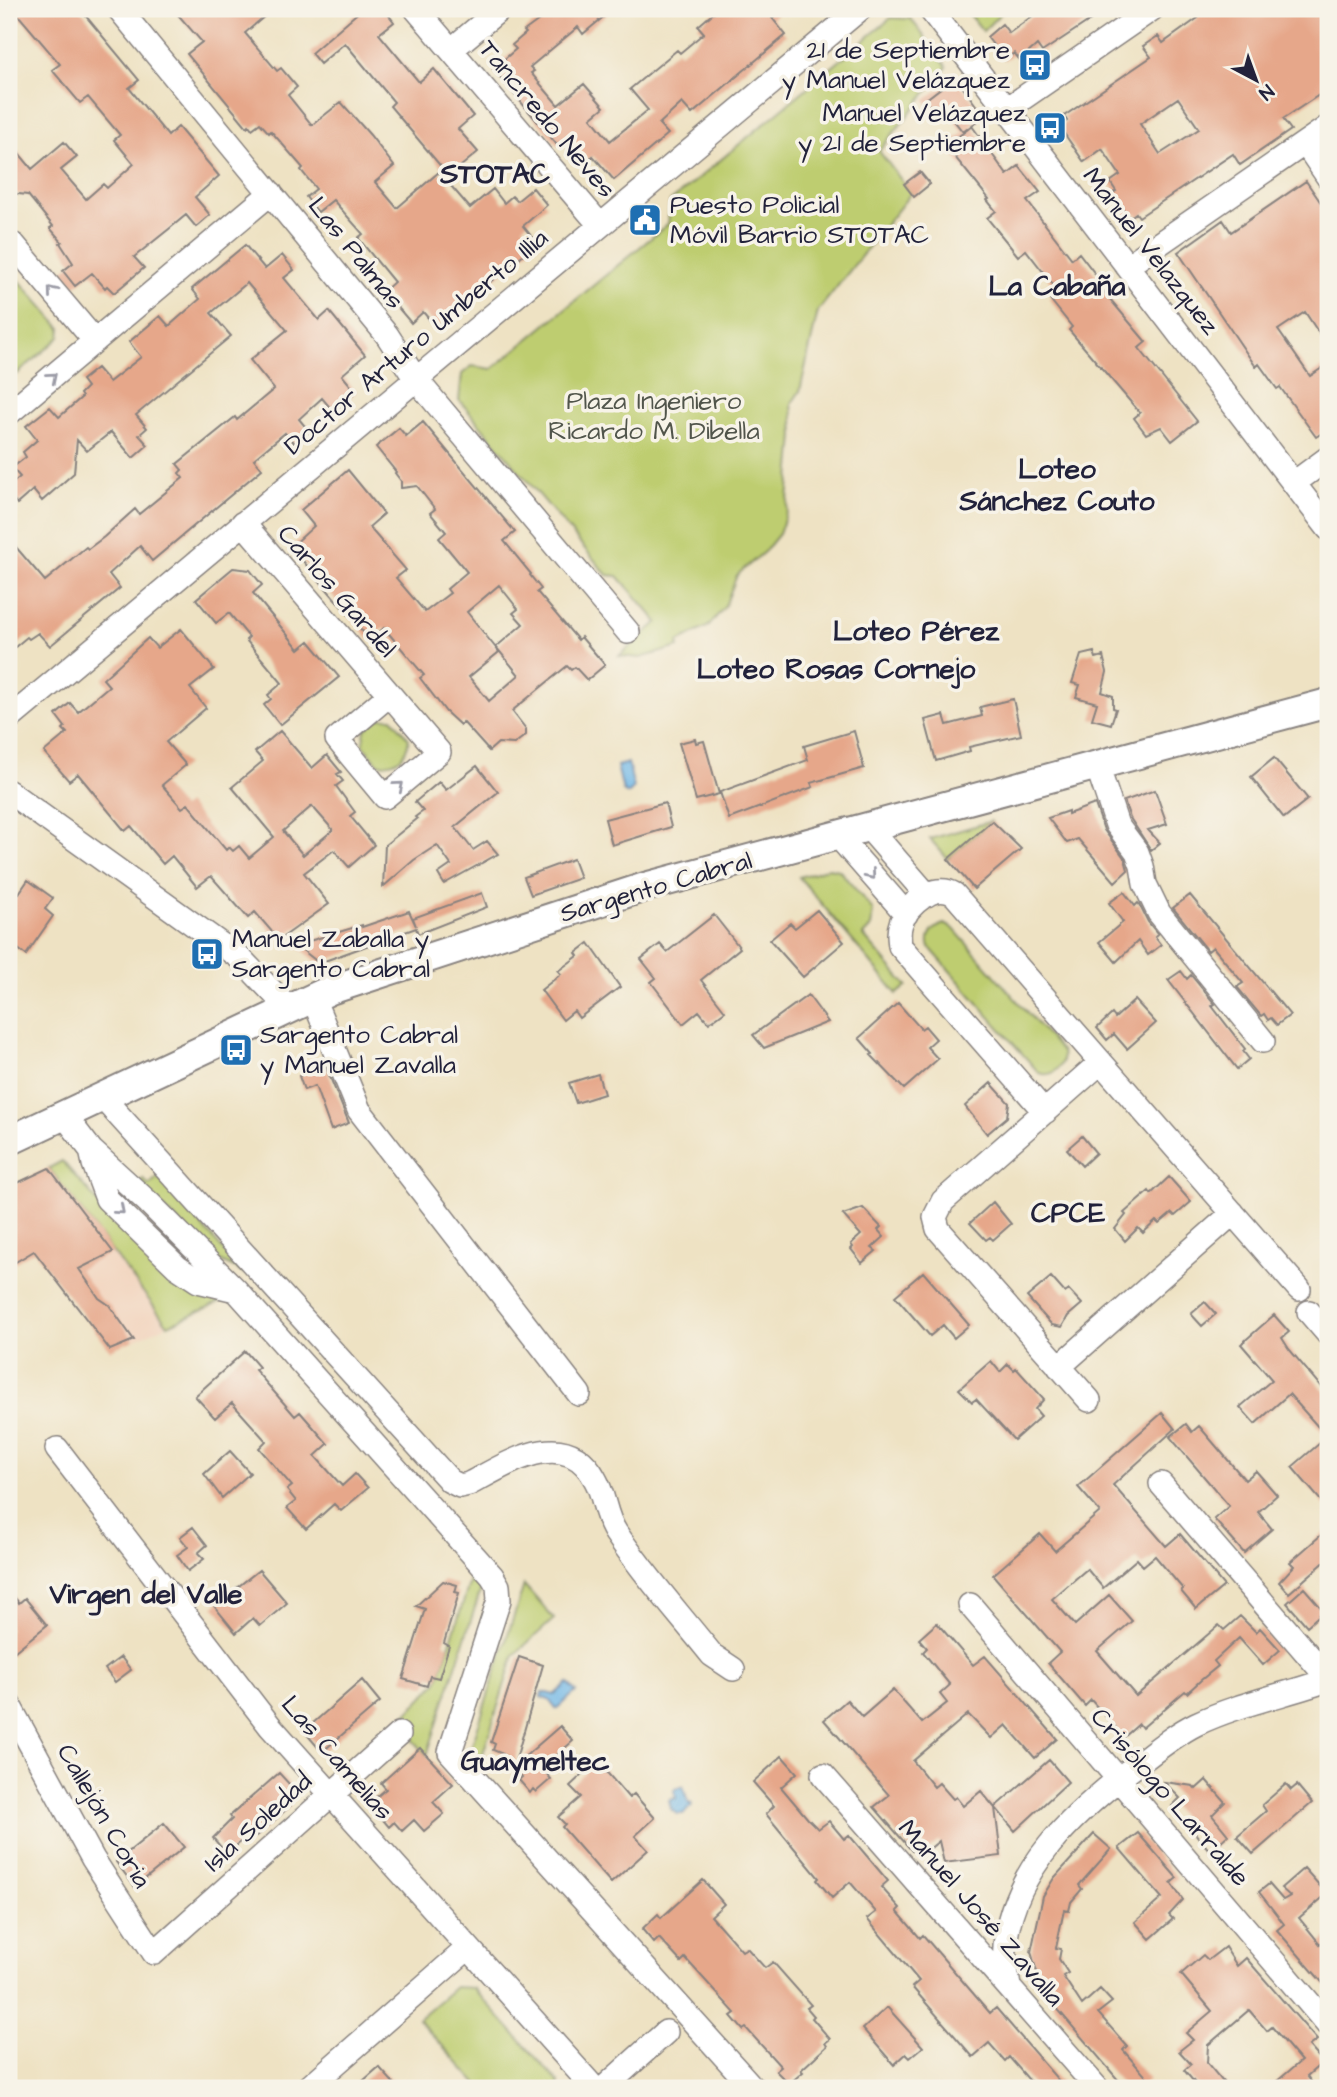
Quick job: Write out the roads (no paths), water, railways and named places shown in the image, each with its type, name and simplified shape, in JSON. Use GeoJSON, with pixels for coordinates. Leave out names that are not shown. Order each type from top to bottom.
{"type":"FeatureCollection","features":[{"type":"Feature","properties":{"kind":"main road","name":"Sargento Cabral"},"geometry":{"type":"LineString","coordinates":[[9,1142],[330,990],[645,887],[1328,703]]}},
{"type":"Feature","properties":{"kind":"street","name":"Las Palmas"},"geometry":{"type":"LineString","coordinates":[[118,9],[387,335],[415,378],[628,632]]}},
{"type":"Feature","properties":{"kind":"street","name":"Tancredo Neves"},"geometry":{"type":"LineString","coordinates":[[416,9],[600,225]]}},
{"type":"Feature","properties":{"kind":"street","name":"Tancredo Neves"},"geometry":{"type":"LineString","coordinates":[[451,50],[500,9]]}},
{"type":"Feature","properties":{"kind":"street","name":"Doctor Arturo Umberto Illia"},"geometry":{"type":"LineString","coordinates":[[9,719],[860,9]]}},
{"type":"Feature","properties":{"kind":"street","name":"Manuel Velazquez"},"geometry":{"type":"LineString","coordinates":[[930,9],[1328,528]]}},
{"type":"Feature","properties":{"kind":"street"},"geometry":{"type":"LineString","coordinates":[[1007,109],[1152,9]]}},
{"type":"Feature","properties":{"kind":"street"},"geometry":{"type":"LineString","coordinates":[[1127,266],[1328,127]]}},
{"type":"Feature","properties":{"kind":"street"},"geometry":{"type":"LineString","coordinates":[[1305,143],[1328,177]]}},
{"type":"Feature","properties":{"kind":"street"},"geometry":{"type":"LineString","coordinates":[[9,413],[271,193]]}},
{"type":"Feature","properties":{"kind":"street"},"geometry":{"type":"LineString","coordinates":[[9,250],[14,245],[95,341]]}},
{"type":"Feature","properties":{"kind":"street"},"geometry":{"type":"LineString","coordinates":[[1294,482],[1328,458]]}},
{"type":"Feature","properties":{"kind":"street","name":"Carlos Gardel"},"geometry":{"type":"LineString","coordinates":[[243,523],[439,751],[385,797],[337,739],[389,695]]}},
{"type":"Feature","properties":{"kind":"street"},"geometry":{"type":"LineString","coordinates":[[1097,765],[1117,825],[1137,852],[1145,884],[1159,913],[1263,1041]]}},
{"type":"Feature","properties":{"kind":"street"},"geometry":{"type":"LineString","coordinates":[[9,792],[301,1004],[359,1110],[579,1394]]}},
{"type":"Feature","properties":{"kind":"street"},"geometry":{"type":"LineString","coordinates":[[868,827],[927,895]]}},
{"type":"Feature","properties":{"kind":"street"},"geometry":{"type":"LineString","coordinates":[[837,835],[906,914]]}},
{"type":"Feature","properties":{"kind":"street"},"geometry":{"type":"LineString","coordinates":[[1045,1112],[900,946],[900,926],[906,914],[927,895],[942,890],[954,894],[1299,1289]]}},
{"type":"Feature","properties":{"kind":"street"},"geometry":{"type":"LineString","coordinates":[[1089,1400],[938,1229],[934,1217],[943,1201],[1101,1062]]}},
{"type":"Feature","properties":{"kind":"street"},"geometry":{"type":"LineString","coordinates":[[102,1097],[450,1481],[460,1486],[469,1484],[523,1456],[548,1450],[576,1457],[588,1467],[596,1480],[606,1514],[618,1537],[712,1655],[733,1669]]}},
{"type":"Feature","properties":{"kind":"street"},"geometry":{"type":"LineString","coordinates":[[64,1115],[91,1150],[149,1203],[236,1290],[481,1562],[498,1586],[499,1600],[450,1752],[753,2088]]}},
{"type":"Feature","properties":{"kind":"street"},"geometry":{"type":"LineString","coordinates":[[1059,1367],[1233,1213]]}},
{"type":"Feature","properties":{"kind":"street"},"geometry":{"type":"LineString","coordinates":[[1309,1312],[1328,1334]]}},
{"type":"Feature","properties":{"kind":"street","name":"Las Camelias"},"geometry":{"type":"LineString","coordinates":[[57,1449],[270,1726],[594,2088]]}},
{"type":"Feature","properties":{"kind":"street"},"geometry":{"type":"LineString","coordinates":[[1009,1986],[1005,1940],[1009,1920],[1034,1867],[1063,1830],[1119,1779],[1163,1744],[1196,1724],[1328,1679],[1161,1484]]}},
{"type":"Feature","properties":{"kind":"street","name":"Crisólogo Larralde"},"geometry":{"type":"LineString","coordinates":[[970,1605],[1328,2025]]}},
{"type":"Feature","properties":{"kind":"street","name":"Callejón Coria"},"geometry":{"type":"LineString","coordinates":[[9,1705],[93,1859],[154,1953]]}},
{"type":"Feature","properties":{"kind":"street","name":"Isla Soledad"},"geometry":{"type":"LineString","coordinates":[[154,1953],[399,1734]]}},
{"type":"Feature","properties":{"kind":"street","name":"Manuel José Zavalla"},"geometry":{"type":"LineString","coordinates":[[823,1775],[1097,2088]]}},
{"type":"Feature","properties":{"kind":"street"},"geometry":{"type":"LineString","coordinates":[[309,2088],[468,1948]]}},
{"type":"Feature","properties":{"kind":"street"},"geometry":{"type":"LineString","coordinates":[[604,2088],[666,2032]]}},
{"type":"Feature","properties":{"kind":"water"},"geometry":{"type":"Polygon","coordinates":[[[628,763],[634,788],[628,794],[623,791],[617,766],[628,763]]]}},
{"type":"Feature","properties":{"kind":"water"},"geometry":{"type":"Polygon","coordinates":[[[568,1683],[576,1692],[556,1709],[549,1700],[541,1697],[543,1692],[554,1695],[568,1683]]]}},
{"type":"Feature","properties":{"kind":"water"},"geometry":{"type":"Polygon","coordinates":[[[683,1786],[692,1806],[683,1814],[677,1814],[671,1809],[669,1800],[676,1798],[674,1789],[683,1786]]]}},
{"type":"Feature","properties":{"kind":"place","name":"21 de Septiembre y Manuel Velázquez"},"geometry":{"type":"Point","coordinates":[1035,65]}},
{"type":"Feature","properties":{"kind":"place","name":"Manuel Velázquez y 21 de Septiembre"},"geometry":{"type":"Point","coordinates":[1050,128]}},
{"type":"Feature","properties":{"kind":"place","name":"Puesto Policial Móvil Barrio STOTAC"},"geometry":{"type":"Point","coordinates":[645,220]}},
{"type":"Feature","properties":{"kind":"place","name":"Manuel Zaballa y Sargento Cabral"},"geometry":{"type":"Point","coordinates":[207,954]}},
{"type":"Feature","properties":{"kind":"place","name":"Sargento Cabral y Manuel Zavalla"},"geometry":{"type":"Point","coordinates":[236,1050]}},
{"type":"Feature","properties":{"kind":"district","name":"STOTAC"},"geometry":{"type":"Point","coordinates":[495,174]}},
{"type":"Feature","properties":{"kind":"district","name":"La Cabaña"},"geometry":{"type":"Point","coordinates":[1057,286]}},
{"type":"Feature","properties":{"kind":"district","name":"Loteo Sánchez Couto"},"geometry":{"type":"Point","coordinates":[1057,485]}},
{"type":"Feature","properties":{"kind":"district","name":"Loteo Pérez"},"geometry":{"type":"Point","coordinates":[916,631]}},
{"type":"Feature","properties":{"kind":"district","name":"Loteo Rosas Cornejo"},"geometry":{"type":"Point","coordinates":[836,669]}},
{"type":"Feature","properties":{"kind":"district","name":"CPCE"},"geometry":{"type":"Point","coordinates":[1068,1213]}},
{"type":"Feature","properties":{"kind":"district","name":"Virgen del Valle"},"geometry":{"type":"Point","coordinates":[146,1594]}},
{"type":"Feature","properties":{"kind":"district","name":"Guaymeltec"},"geometry":{"type":"Point","coordinates":[535,1761]}},
{"type":"Feature","properties":{"kind":"park label","name":"Plaza Ingeniero Ricardo M. Dibella"},"geometry":{"type":"Point","coordinates":[654,416]}}]}
